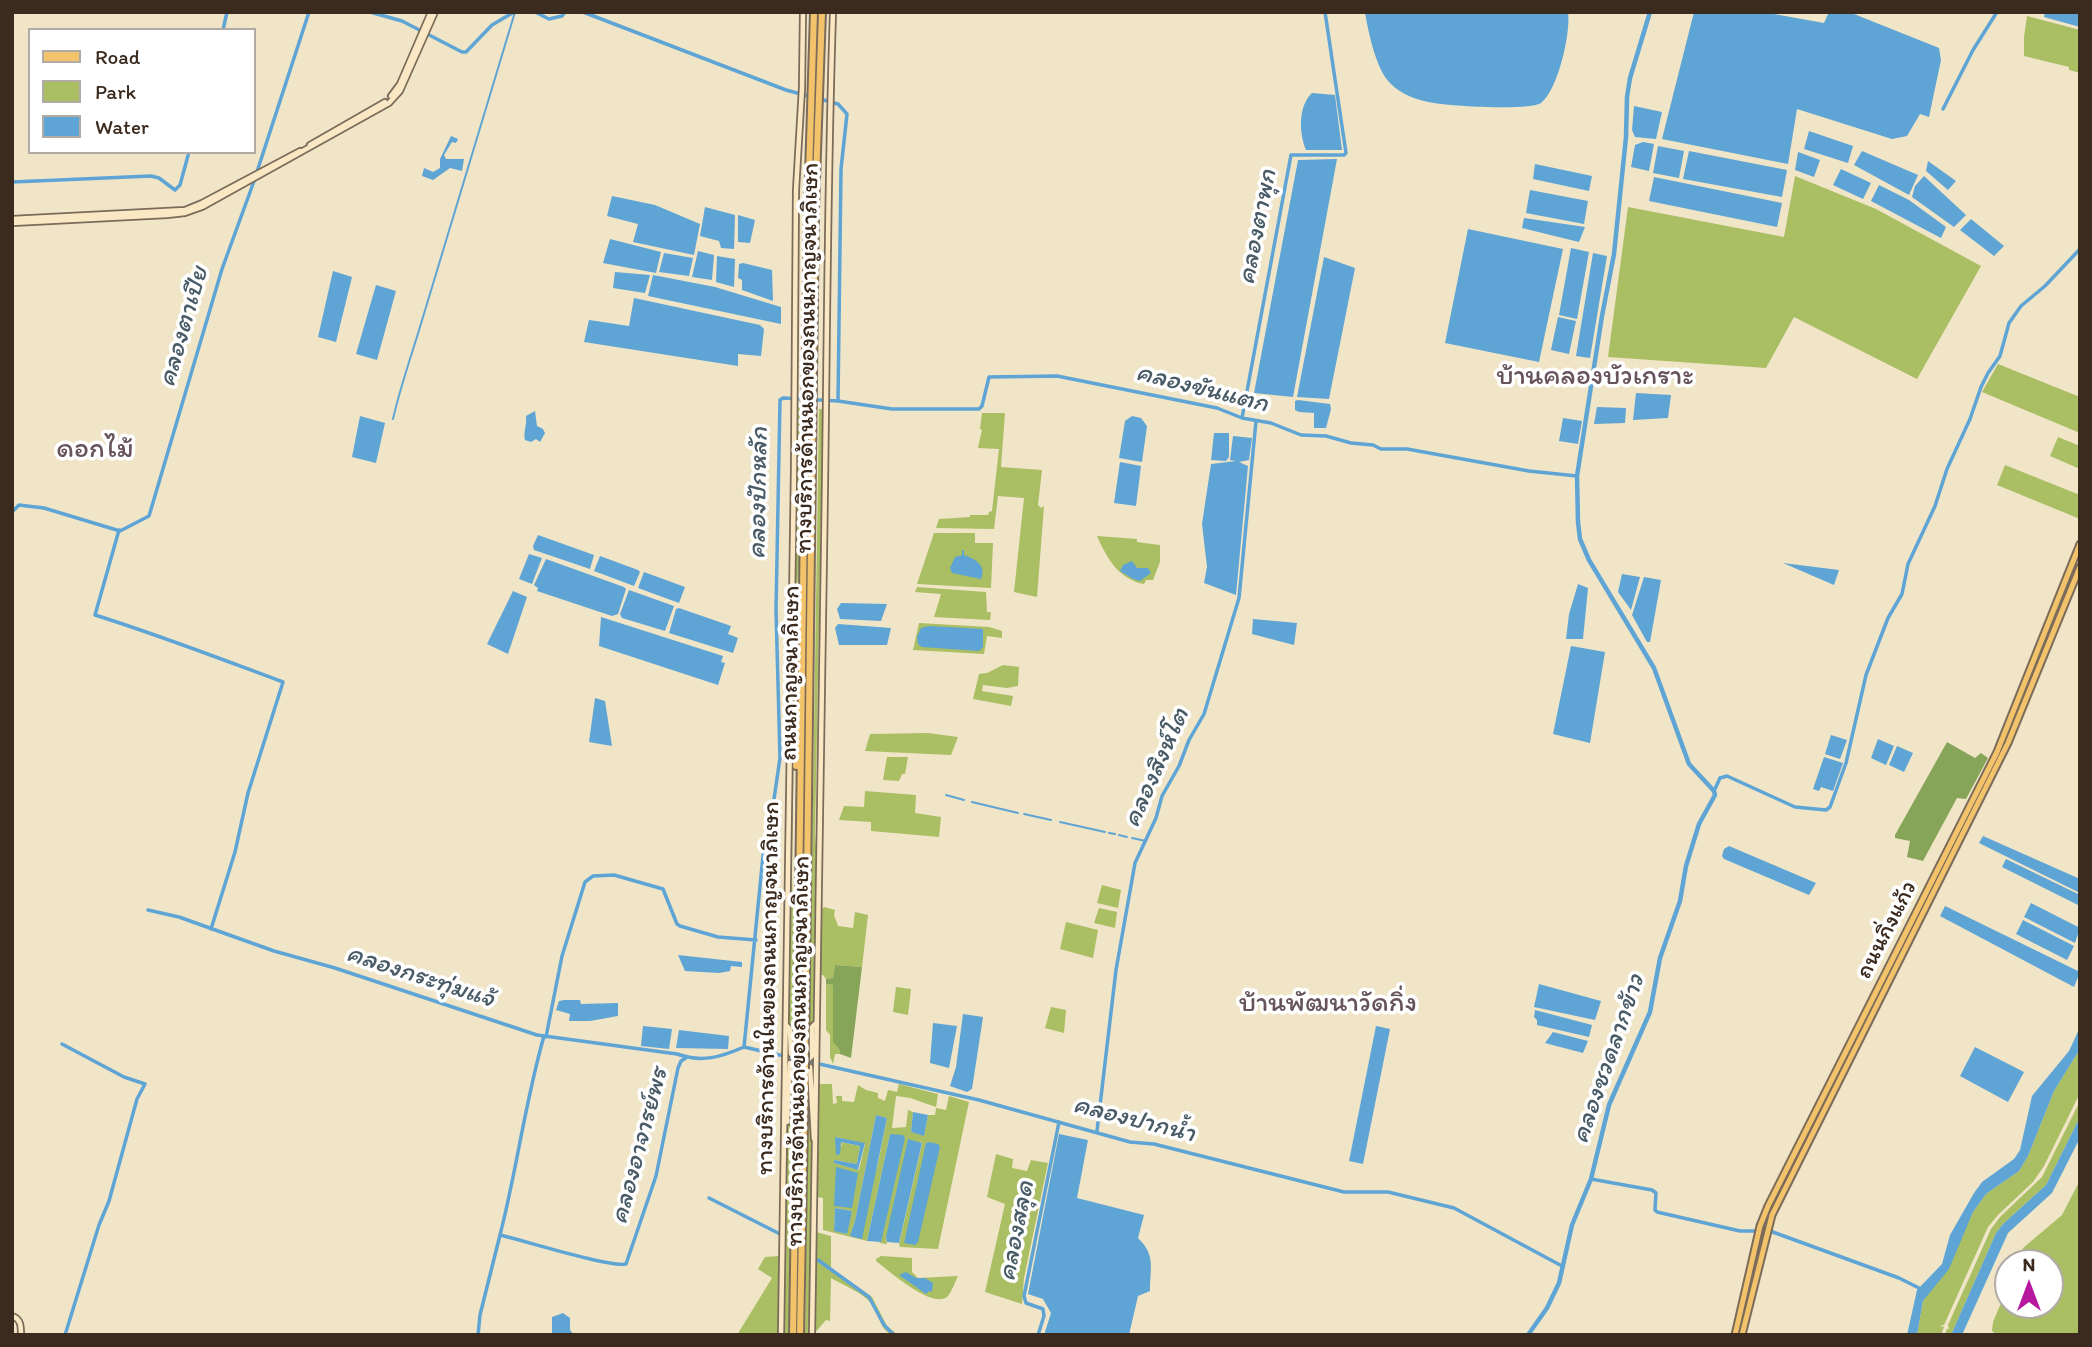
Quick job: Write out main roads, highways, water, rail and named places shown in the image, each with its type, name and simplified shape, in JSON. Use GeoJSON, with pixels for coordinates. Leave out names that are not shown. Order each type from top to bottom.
{"type":"FeatureCollection","features":[{"type":"Feature","properties":{"kind":"highway","name":"ถนนกาญจนาภิเษก"},"geometry":{"type":"LineString","coordinates":[[811,395],[818,105],[815,90],[814,12]]}},
{"type":"Feature","properties":{"kind":"highway","name":"ถนนกาญจนาภิเษก"},"geometry":{"type":"LineString","coordinates":[[801,1053],[811,408],[811,102],[815,90],[822,12]]}},
{"type":"Feature","properties":{"kind":"highway","name":"ถนนกาญจนาภิเษก"},"geometry":{"type":"LineString","coordinates":[[800,1335],[802,731],[811,408]]}},
{"type":"Feature","properties":{"kind":"highway"},"geometry":{"type":"LineString","coordinates":[[796,766],[802,731]]}},
{"type":"Feature","properties":{"kind":"highway","name":"ถนนกาญจนาภิเษก"},"geometry":{"type":"LineString","coordinates":[[793,1335],[801,1068]]}},
{"type":"Feature","properties":{"kind":"main road"},"geometry":{"type":"LineString","coordinates":[[12,221],[179,211],[194,207],[245,182],[386,104],[400,84],[433,12]]}},
{"type":"Feature","properties":{"kind":"main road","name":"ทางบริการด้านในของถนนกาญจนาภิเษก"},"geometry":{"type":"LineString","coordinates":[[781,1335],[796,190],[802,103],[803,12]]}},
{"type":"Feature","properties":{"kind":"main road","name":"ทางบริการด้านนอกของถนนกาญจนาภิเษก"},"geometry":{"type":"LineString","coordinates":[[812,1335],[830,96],[834,12]]}},
{"type":"Feature","properties":{"kind":"main road","name":"ถนนกิ่งแก้ว"},"geometry":{"type":"LineString","coordinates":[[1742,1335],[1767,1229],[1825,1100],[1997,752],[2080,544]]}},
{"type":"Feature","properties":{"kind":"main road","name":"ถนนกิ่งแก้ว"},"geometry":{"type":"LineString","coordinates":[[1735,1335],[1760,1226],[1772,1196],[1825,1100],[2008,743],[2080,567]]}},
{"type":"Feature","properties":{"kind":"main road"},"geometry":{"type":"LineString","coordinates":[[786,1025],[790,1029],[791,1055],[809,1059],[812,1056],[812,1027],[816,1023]]}},
{"type":"Feature","properties":{"kind":"main road"},"geometry":{"type":"LineString","coordinates":[[784,1138],[791,1062],[812,1068],[814,1118]]}},
{"type":"Feature","properties":{"kind":"main road"},"geometry":{"type":"LineString","coordinates":[[13,1316],[20,1324],[21,1335]]}},
{"type":"Feature","properties":{"kind":"water"},"geometry":{"type":"Polygon","coordinates":[[[1365,12],[1568,12],[1568,21],[1558,74],[1541,103],[1522,107],[1472,106],[1422,101],[1394,87],[1385,77],[1377,59],[1365,12]]]}},
{"type":"Feature","properties":{"kind":"water"},"geometry":{"type":"Polygon","coordinates":[[[1694,12],[1763,12],[1824,23],[1829,12],[1849,12],[1939,48],[1941,60],[1929,117],[1920,114],[1907,136],[1892,139],[1797,109],[1788,164],[1662,139],[1694,12]]]}},
{"type":"Feature","properties":{"kind":"water"},"geometry":{"type":"Polygon","coordinates":[[[2045,12],[2080,12],[2080,27],[2044,17],[2045,12]]]}},
{"type":"Feature","properties":{"kind":"water"},"geometry":{"type":"Polygon","coordinates":[[[1312,93],[1335,95],[1342,150],[1306,150],[1301,120],[1304,105],[1312,93]]]}},
{"type":"Feature","properties":{"kind":"water"},"geometry":{"type":"Polygon","coordinates":[[[1634,106],[1662,112],[1656,139],[1635,137],[1632,130],[1634,106]]]}},
{"type":"Feature","properties":{"kind":"water"},"geometry":{"type":"Polygon","coordinates":[[[1809,131],[1853,146],[1848,163],[1804,149],[1809,131]]]}},
{"type":"Feature","properties":{"kind":"water"},"geometry":{"type":"Polygon","coordinates":[[[451,136],[458,139],[456,143],[452,142],[444,155],[446,159],[464,159],[462,171],[450,168],[433,180],[422,176],[424,168],[433,172],[440,168],[440,159],[451,136]]]}},
{"type":"Feature","properties":{"kind":"water"},"geometry":{"type":"Polygon","coordinates":[[[1643,142],[1654,144],[1649,171],[1631,167],[1635,145],[1643,142]]]}},
{"type":"Feature","properties":{"kind":"water"},"geometry":{"type":"Polygon","coordinates":[[[1658,146],[1684,151],[1679,178],[1653,173],[1658,146]]]}},
{"type":"Feature","properties":{"kind":"water"},"geometry":{"type":"Polygon","coordinates":[[[1689,151],[1787,170],[1782,197],[1683,179],[1689,151]]]}},
{"type":"Feature","properties":{"kind":"water"},"geometry":{"type":"Polygon","coordinates":[[[1862,151],[1918,175],[1909,195],[1854,165],[1862,151]]]}},
{"type":"Feature","properties":{"kind":"water"},"geometry":{"type":"Polygon","coordinates":[[[1798,152],[1820,160],[1814,177],[1795,170],[1798,152]]]}},
{"type":"Feature","properties":{"kind":"water"},"geometry":{"type":"Polygon","coordinates":[[[1337,159],[1293,397],[1254,393],[1298,160],[1337,159]]]}},
{"type":"Feature","properties":{"kind":"water"},"geometry":{"type":"Polygon","coordinates":[[[1928,161],[1956,181],[1948,190],[1926,171],[1928,161]]]}},
{"type":"Feature","properties":{"kind":"water"},"geometry":{"type":"Polygon","coordinates":[[[1535,164],[1592,176],[1589,191],[1533,179],[1535,164]]]}},
{"type":"Feature","properties":{"kind":"water"},"geometry":{"type":"Polygon","coordinates":[[[1841,169],[1871,183],[1863,199],[1833,185],[1841,169]]]}},
{"type":"Feature","properties":{"kind":"water"},"geometry":{"type":"Polygon","coordinates":[[[1924,176],[1966,215],[1954,227],[1912,197],[1915,186],[1924,176]]]}},
{"type":"Feature","properties":{"kind":"water"},"geometry":{"type":"Polygon","coordinates":[[[1654,177],[1782,203],[1777,227],[1649,201],[1654,177]]]}},
{"type":"Feature","properties":{"kind":"water"},"geometry":{"type":"Polygon","coordinates":[[[1879,185],[1909,200],[1946,227],[1941,238],[1871,201],[1879,185]]]}},
{"type":"Feature","properties":{"kind":"water"},"geometry":{"type":"Polygon","coordinates":[[[1530,190],[1588,201],[1584,224],[1526,213],[1530,190]]]}},
{"type":"Feature","properties":{"kind":"water"},"geometry":{"type":"Polygon","coordinates":[[[612,196],[655,205],[700,224],[694,255],[633,242],[638,224],[607,216],[612,196]]]}},
{"type":"Feature","properties":{"kind":"water"},"geometry":{"type":"Polygon","coordinates":[[[705,207],[735,215],[734,249],[721,248],[719,241],[700,236],[705,207]]]}},
{"type":"Feature","properties":{"kind":"water"},"geometry":{"type":"Polygon","coordinates":[[[738,215],[755,220],[750,243],[738,242],[738,215]]]}},
{"type":"Feature","properties":{"kind":"water"},"geometry":{"type":"Polygon","coordinates":[[[1524,218],[1585,227],[1579,242],[1522,228],[1524,218]]]}},
{"type":"Feature","properties":{"kind":"water"},"geometry":{"type":"Polygon","coordinates":[[[1971,219],[2004,246],[1994,256],[1960,230],[1971,219]]]}},
{"type":"Feature","properties":{"kind":"water"},"geometry":{"type":"Polygon","coordinates":[[[1468,229],[1563,249],[1539,362],[1445,343],[1468,229]]]}},
{"type":"Feature","properties":{"kind":"water"},"geometry":{"type":"Polygon","coordinates":[[[610,239],[661,252],[656,273],[603,263],[610,239]]]}},
{"type":"Feature","properties":{"kind":"water"},"geometry":{"type":"Polygon","coordinates":[[[1571,248],[1589,252],[1577,319],[1559,315],[1571,248]]]}},
{"type":"Feature","properties":{"kind":"water"},"geometry":{"type":"Polygon","coordinates":[[[698,251],[714,255],[712,280],[692,277],[698,251]]]}},
{"type":"Feature","properties":{"kind":"water"},"geometry":{"type":"Polygon","coordinates":[[[664,253],[693,258],[689,276],[659,272],[664,253]]]}},
{"type":"Feature","properties":{"kind":"water"},"geometry":{"type":"Polygon","coordinates":[[[1593,253],[1607,256],[1590,358],[1576,356],[1593,253]]]}},
{"type":"Feature","properties":{"kind":"water"},"geometry":{"type":"Polygon","coordinates":[[[717,256],[735,259],[734,287],[716,282],[717,256]]]}},
{"type":"Feature","properties":{"kind":"water"},"geometry":{"type":"Polygon","coordinates":[[[1324,257],[1355,268],[1329,399],[1297,397],[1324,257]]]}},
{"type":"Feature","properties":{"kind":"water"},"geometry":{"type":"Polygon","coordinates":[[[739,264],[772,270],[773,301],[742,290],[742,280],[738,278],[739,264]]]}},
{"type":"Feature","properties":{"kind":"water"},"geometry":{"type":"Polygon","coordinates":[[[333,271],[352,277],[336,342],[318,337],[333,271]]]}},
{"type":"Feature","properties":{"kind":"water"},"geometry":{"type":"Polygon","coordinates":[[[615,272],[650,275],[645,293],[613,288],[615,272]]]}},
{"type":"Feature","properties":{"kind":"water"},"geometry":{"type":"Polygon","coordinates":[[[653,275],[715,287],[781,307],[781,324],[648,296],[653,275]]]}},
{"type":"Feature","properties":{"kind":"water"},"geometry":{"type":"Polygon","coordinates":[[[376,285],[396,291],[377,360],[356,354],[376,285]]]}},
{"type":"Feature","properties":{"kind":"water"},"geometry":{"type":"Polygon","coordinates":[[[634,298],[760,325],[764,329],[761,356],[738,354],[738,366],[584,342],[589,320],[629,326],[634,298]]]}},
{"type":"Feature","properties":{"kind":"water"},"geometry":{"type":"Polygon","coordinates":[[[1558,317],[1576,321],[1569,354],[1551,350],[1558,317]]]}},
{"type":"Feature","properties":{"kind":"water"},"geometry":{"type":"Polygon","coordinates":[[[1636,393],[1671,395],[1668,418],[1633,420],[1636,393]]]}},
{"type":"Feature","properties":{"kind":"water"},"geometry":{"type":"Polygon","coordinates":[[[1295,401],[1330,404],[1326,428],[1314,428],[1314,413],[1295,410],[1295,401]]]}},
{"type":"Feature","properties":{"kind":"water"},"geometry":{"type":"Polygon","coordinates":[[[1597,407],[1626,408],[1625,423],[1594,424],[1597,407]]]}},
{"type":"Feature","properties":{"kind":"water"},"geometry":{"type":"Polygon","coordinates":[[[535,411],[537,426],[545,433],[540,442],[536,439],[531,442],[525,440],[526,416],[535,411]]]}},
{"type":"Feature","properties":{"kind":"water"},"geometry":{"type":"Polygon","coordinates":[[[360,416],[385,423],[376,463],[352,457],[360,416]]]}},
{"type":"Feature","properties":{"kind":"water"},"geometry":{"type":"Polygon","coordinates":[[[1132,416],[1141,418],[1147,426],[1142,462],[1119,458],[1125,421],[1132,416]]]}},
{"type":"Feature","properties":{"kind":"water"},"geometry":{"type":"Polygon","coordinates":[[[1563,418],[1582,421],[1578,444],[1559,441],[1563,418]]]}},
{"type":"Feature","properties":{"kind":"water"},"geometry":{"type":"Polygon","coordinates":[[[1214,433],[1229,433],[1229,457],[1226,461],[1211,460],[1214,433]]]}},
{"type":"Feature","properties":{"kind":"water"},"geometry":{"type":"Polygon","coordinates":[[[1233,436],[1252,438],[1249,460],[1239,462],[1248,466],[1236,595],[1204,583],[1207,567],[1202,524],[1211,464],[1236,461],[1230,460],[1233,436]]]}},
{"type":"Feature","properties":{"kind":"water"},"geometry":{"type":"Polygon","coordinates":[[[1120,462],[1141,466],[1136,506],[1114,503],[1120,462]]]}},
{"type":"Feature","properties":{"kind":"water"},"geometry":{"type":"Polygon","coordinates":[[[538,535],[594,555],[590,569],[534,550],[538,535]]]}},
{"type":"Feature","properties":{"kind":"water"},"geometry":{"type":"Polygon","coordinates":[[[529,554],[542,558],[532,584],[519,579],[529,554]]]}},
{"type":"Feature","properties":{"kind":"water"},"geometry":{"type":"Polygon","coordinates":[[[963,555],[979,563],[982,570],[981,579],[952,573],[950,568],[955,557],[963,555]]]}},
{"type":"Feature","properties":{"kind":"water"},"geometry":{"type":"Polygon","coordinates":[[[600,556],[638,570],[640,572],[634,586],[594,571],[600,556]]]}},
{"type":"Feature","properties":{"kind":"water"},"geometry":{"type":"Polygon","coordinates":[[[546,559],[624,587],[626,589],[618,614],[612,616],[537,591],[538,588],[534,585],[546,559]]]}},
{"type":"Feature","properties":{"kind":"water"},"geometry":{"type":"Polygon","coordinates":[[[1132,561],[1137,568],[1148,568],[1151,573],[1140,581],[1120,571],[1123,565],[1132,561]]]}},
{"type":"Feature","properties":{"kind":"water"},"geometry":{"type":"Polygon","coordinates":[[[1783,563],[1839,570],[1834,585],[1783,563]]]}},
{"type":"Feature","properties":{"kind":"water"},"geometry":{"type":"Polygon","coordinates":[[[644,572],[685,587],[679,603],[638,588],[644,572]]]}},
{"type":"Feature","properties":{"kind":"water"},"geometry":{"type":"Polygon","coordinates":[[[1622,574],[1640,577],[1631,610],[1618,592],[1622,574]]]}},
{"type":"Feature","properties":{"kind":"water"},"geometry":{"type":"Polygon","coordinates":[[[1644,577],[1661,580],[1650,642],[1647,642],[1632,615],[1644,577]]]}},
{"type":"Feature","properties":{"kind":"water"},"geometry":{"type":"Polygon","coordinates":[[[1578,584],[1588,588],[1583,639],[1566,639],[1569,614],[1578,584]]]}},
{"type":"Feature","properties":{"kind":"water"},"geometry":{"type":"Polygon","coordinates":[[[629,590],[674,606],[665,631],[622,618],[620,614],[629,590]]]}},
{"type":"Feature","properties":{"kind":"water"},"geometry":{"type":"Polygon","coordinates":[[[513,591],[527,597],[508,654],[487,644],[513,591]]]}},
{"type":"Feature","properties":{"kind":"water"},"geometry":{"type":"Polygon","coordinates":[[[841,603],[887,604],[881,621],[840,619],[837,609],[841,603]]]}},
{"type":"Feature","properties":{"kind":"water"},"geometry":{"type":"Polygon","coordinates":[[[676,609],[731,626],[728,634],[738,638],[733,653],[669,633],[676,609]]]}},
{"type":"Feature","properties":{"kind":"water"},"geometry":{"type":"Polygon","coordinates":[[[601,617],[723,656],[721,662],[725,663],[718,685],[599,646],[601,617]]]}},
{"type":"Feature","properties":{"kind":"water"},"geometry":{"type":"Polygon","coordinates":[[[1253,619],[1297,623],[1294,645],[1252,634],[1253,619]]]}},
{"type":"Feature","properties":{"kind":"water"},"geometry":{"type":"Polygon","coordinates":[[[838,624],[891,628],[887,645],[839,645],[835,628],[838,624]]]}},
{"type":"Feature","properties":{"kind":"water"},"geometry":{"type":"Polygon","coordinates":[[[929,626],[983,629],[983,647],[979,651],[922,647],[918,644],[917,637],[921,628],[929,626]]]}},
{"type":"Feature","properties":{"kind":"water"},"geometry":{"type":"Polygon","coordinates":[[[1571,646],[1605,652],[1590,743],[1553,734],[1571,646]]]}},
{"type":"Feature","properties":{"kind":"water"},"geometry":{"type":"Polygon","coordinates":[[[595,698],[605,701],[612,746],[589,742],[595,698]]]}},
{"type":"Feature","properties":{"kind":"water"},"geometry":{"type":"Polygon","coordinates":[[[1831,735],[1847,740],[1840,759],[1825,754],[1831,735]]]}},
{"type":"Feature","properties":{"kind":"water"},"geometry":{"type":"Polygon","coordinates":[[[1878,739],[1894,746],[1886,765],[1871,758],[1878,739]]]}},
{"type":"Feature","properties":{"kind":"water"},"geometry":{"type":"Polygon","coordinates":[[[1897,746],[1913,753],[1904,772],[1889,765],[1897,746]]]}},
{"type":"Feature","properties":{"kind":"water"},"geometry":{"type":"Polygon","coordinates":[[[1824,757],[1843,763],[1833,791],[1821,787],[1819,791],[1813,789],[1824,757]]]}},
{"type":"Feature","properties":{"kind":"water"},"geometry":{"type":"Polygon","coordinates":[[[1983,836],[2080,879],[2080,893],[1979,843],[1983,836]]]}},
{"type":"Feature","properties":{"kind":"water"},"geometry":{"type":"Polygon","coordinates":[[[1729,846],[1816,883],[1809,895],[1724,859],[1724,849],[1729,846]]]}},
{"type":"Feature","properties":{"kind":"water"},"geometry":{"type":"Polygon","coordinates":[[[2006,859],[2080,895],[2080,906],[2002,867],[2006,859]]]}},
{"type":"Feature","properties":{"kind":"water"},"geometry":{"type":"Polygon","coordinates":[[[2031,903],[2080,928],[2075,943],[2024,917],[2031,903]]]}},
{"type":"Feature","properties":{"kind":"water"},"geometry":{"type":"Polygon","coordinates":[[[1945,906],[2080,972],[2074,987],[1940,916],[1945,906]]]}},
{"type":"Feature","properties":{"kind":"water"},"geometry":{"type":"Polygon","coordinates":[[[2023,920],[2074,946],[2067,960],[2016,934],[2023,920]]]}},
{"type":"Feature","properties":{"kind":"water"},"geometry":{"type":"Polygon","coordinates":[[[678,955],[742,962],[742,967],[731,966],[730,971],[719,973],[685,971],[678,955]]]}},
{"type":"Feature","properties":{"kind":"water"},"geometry":{"type":"Polygon","coordinates":[[[1539,984],[1601,1001],[1595,1020],[1534,1007],[1539,984]]]}},
{"type":"Feature","properties":{"kind":"water"},"geometry":{"type":"Polygon","coordinates":[[[580,1000],[581,1004],[618,1003],[618,1016],[590,1021],[569,1021],[570,1014],[556,1010],[559,1001],[580,1000]]]}},
{"type":"Feature","properties":{"kind":"water"},"geometry":{"type":"Polygon","coordinates":[[[1535,1010],[1592,1025],[1589,1037],[1537,1025],[1535,1010]]]}},
{"type":"Feature","properties":{"kind":"water"},"geometry":{"type":"Polygon","coordinates":[[[963,1014],[983,1017],[972,1089],[967,1092],[950,1086],[956,1067],[963,1014]]]}},
{"type":"Feature","properties":{"kind":"water"},"geometry":{"type":"Polygon","coordinates":[[[933,1023],[957,1026],[949,1068],[930,1063],[933,1023]]]}},
{"type":"Feature","properties":{"kind":"water"},"geometry":{"type":"Polygon","coordinates":[[[643,1026],[672,1029],[669,1049],[641,1046],[643,1026]]]}},
{"type":"Feature","properties":{"kind":"water"},"geometry":{"type":"Polygon","coordinates":[[[1376,1026],[1390,1029],[1363,1164],[1349,1161],[1376,1026]]]}},
{"type":"Feature","properties":{"kind":"water"},"geometry":{"type":"Polygon","coordinates":[[[2080,1027],[2080,1049],[2054,1091],[2028,1156],[2019,1171],[1986,1194],[1973,1212],[1949,1269],[1923,1301],[1917,1335],[1907,1335],[1917,1290],[1942,1264],[1950,1235],[1982,1182],[2014,1159],[2020,1150],[2032,1096],[2069,1051],[2080,1027]]]}},
{"type":"Feature","properties":{"kind":"water"},"geometry":{"type":"Polygon","coordinates":[[[679,1030],[729,1036],[728,1049],[676,1048],[679,1030]]]}},
{"type":"Feature","properties":{"kind":"water"},"geometry":{"type":"Polygon","coordinates":[[[1553,1032],[1588,1041],[1583,1053],[1545,1043],[1553,1032]]]}},
{"type":"Feature","properties":{"kind":"water"},"geometry":{"type":"Polygon","coordinates":[[[1975,1047],[2024,1072],[2008,1102],[1960,1076],[1975,1047]]]}},
{"type":"Feature","properties":{"kind":"water"},"geometry":{"type":"Polygon","coordinates":[[[913,1112],[928,1115],[924,1136],[911,1132],[913,1112]]]}},
{"type":"Feature","properties":{"kind":"water"},"geometry":{"type":"Polygon","coordinates":[[[876,1115],[887,1118],[862,1239],[850,1236],[876,1115]]]}},
{"type":"Feature","properties":{"kind":"water"},"geometry":{"type":"Polygon","coordinates":[[[2080,1117],[2080,1138],[2052,1193],[2008,1233],[2001,1249],[1994,1249],[1994,1264],[1962,1335],[1951,1335],[1996,1233],[2046,1185],[2080,1117]]]}},
{"type":"Feature","properties":{"kind":"water"},"geometry":{"type":"Polygon","coordinates":[[[890,1134],[903,1135],[905,1138],[881,1242],[867,1241],[890,1134]]]}},
{"type":"Feature","properties":{"kind":"water"},"geometry":{"type":"Polygon","coordinates":[[[1059,1134],[1088,1140],[1077,1198],[1144,1215],[1138,1238],[1150,1256],[1150,1291],[1138,1296],[1129,1335],[1044,1335],[1051,1313],[1043,1299],[1028,1294],[1059,1134]]]}},
{"type":"Feature","properties":{"kind":"water"},"geometry":{"type":"Polygon","coordinates":[[[835,1137],[865,1143],[858,1170],[834,1163],[834,1160],[857,1164],[860,1146],[841,1142],[840,1154],[836,1155],[835,1137]]]}},
{"type":"Feature","properties":{"kind":"water"},"geometry":{"type":"Polygon","coordinates":[[[908,1139],[922,1143],[899,1243],[887,1242],[886,1237],[908,1139]]]}},
{"type":"Feature","properties":{"kind":"water"},"geometry":{"type":"Polygon","coordinates":[[[926,1143],[940,1147],[918,1242],[915,1245],[904,1243],[926,1143]]]}},
{"type":"Feature","properties":{"kind":"water"},"geometry":{"type":"Polygon","coordinates":[[[836,1167],[858,1173],[852,1208],[834,1206],[836,1167]]]}},
{"type":"Feature","properties":{"kind":"water"},"geometry":{"type":"Polygon","coordinates":[[[835,1208],[852,1211],[847,1234],[834,1231],[835,1208]]]}},
{"type":"Feature","properties":{"kind":"water"},"geometry":{"type":"Polygon","coordinates":[[[906,1272],[933,1283],[932,1292],[926,1294],[899,1275],[906,1272]]]}},
{"type":"Feature","properties":{"kind":"water"},"geometry":{"type":"Polygon","coordinates":[[[563,1313],[570,1318],[570,1330],[574,1335],[552,1335],[552,1317],[563,1313]]]}},
{"type":"Feature","properties":{"kind":"waterway"},"geometry":{"type":"LineString","coordinates":[[223,28],[227,12]]}},
{"type":"Feature","properties":{"kind":"waterway","name":"คลองตาเปีย"},"geometry":{"type":"LineString","coordinates":[[12,512],[19,505],[44,508],[120,531],[149,516],[222,269],[253,184],[309,12]]}},
{"type":"Feature","properties":{"kind":"waterway"},"geometry":{"type":"LineString","coordinates":[[370,12],[402,21],[462,52],[466,52],[492,25],[514,12]]}},
{"type":"Feature","properties":{"kind":"waterway"},"geometry":{"type":"LineString","coordinates":[[393,419],[515,12]]}},
{"type":"Feature","properties":{"kind":"waterway"},"geometry":{"type":"LineString","coordinates":[[535,12],[549,19],[562,16],[565,12]]}},
{"type":"Feature","properties":{"kind":"waterway","name":"คลองปักหลัก"},"geometry":{"type":"LineString","coordinates":[[583,12],[786,90],[812,97]]}},
{"type":"Feature","properties":{"kind":"waterway","name":"คลองตาพุก"},"geometry":{"type":"LineString","coordinates":[[1242,418],[1291,155],[1346,153],[1325,12]]}},
{"type":"Feature","properties":{"kind":"waterway","name":"คลองชวดลากข้าว"},"geometry":{"type":"LineString","coordinates":[[1528,1335],[1547,1308],[1559,1283],[1572,1225],[1591,1179],[1609,1105],[1650,1012],[1660,958],[1680,901],[1686,866],[1699,824],[1715,795],[1689,764],[1654,668],[1589,560],[1580,539],[1578,522],[1577,476],[1614,254],[1626,137],[1627,97],[1650,12]]}},
{"type":"Feature","properties":{"kind":"waterway"},"geometry":{"type":"LineString","coordinates":[[1943,109],[1973,50],[1997,12]]}},
{"type":"Feature","properties":{"kind":"waterway","name":"คลองปักหลัก"},"geometry":{"type":"LineString","coordinates":[[820,99],[838,104],[847,114],[841,169],[838,401]]}},
{"type":"Feature","properties":{"kind":"waterway"},"geometry":{"type":"LineString","coordinates":[[12,182],[151,176],[159,178],[175,190],[180,185],[188,154]]}},
{"type":"Feature","properties":{"kind":"waterway"},"geometry":{"type":"LineString","coordinates":[[1714,791],[1720,778],[1727,776],[1795,807],[1826,810],[1830,807],[1846,763],[1866,675],[1888,618],[1902,594],[1908,564],[1935,506],[1947,469],[1981,387],[2000,356],[2009,323],[2021,306],[2045,286],[2080,249]]}},
{"type":"Feature","properties":{"kind":"waterway","name":"คลองขันแตก"},"geometry":{"type":"LineString","coordinates":[[744,1047],[763,856],[780,758],[776,610],[780,400],[838,401],[892,409],[979,409],[989,377],[1057,376],[1217,408],[1242,418],[1271,423],[1301,435],[1326,436],[1381,449],[1407,449],[1529,471],[1577,476]]}},
{"type":"Feature","properties":{"kind":"waterway","name":"คลองสิงห์โต"},"geometry":{"type":"LineString","coordinates":[[1097,1131],[1116,970],[1135,863],[1156,818],[1162,796],[1204,714],[1239,598],[1256,421]]}},
{"type":"Feature","properties":{"kind":"waterway"},"geometry":{"type":"LineString","coordinates":[[119,530],[95,615],[283,682],[248,793],[235,852],[211,929]]}},
{"type":"Feature","properties":{"kind":"waterway"},"geometry":{"type":"LineString","coordinates":[[946,795],[964,800]]}},
{"type":"Feature","properties":{"kind":"waterway"},"geometry":{"type":"LineString","coordinates":[[972,802],[1018,813]]}},
{"type":"Feature","properties":{"kind":"waterway"},"geometry":{"type":"LineString","coordinates":[[1024,814],[1051,820]]}},
{"type":"Feature","properties":{"kind":"waterway"},"geometry":{"type":"LineString","coordinates":[[1060,822],[1105,832]]}},
{"type":"Feature","properties":{"kind":"waterway"},"geometry":{"type":"LineString","coordinates":[[1109,833],[1115,834]]}},
{"type":"Feature","properties":{"kind":"waterway"},"geometry":{"type":"LineString","coordinates":[[1119,835],[1127,837]]}},
{"type":"Feature","properties":{"kind":"waterway"},"geometry":{"type":"LineString","coordinates":[[1132,838],[1146,841]]}},
{"type":"Feature","properties":{"kind":"waterway"},"geometry":{"type":"LineString","coordinates":[[546,1037],[562,956],[585,882],[593,876],[614,875],[663,889],[680,926],[718,937],[756,940]]}},
{"type":"Feature","properties":{"kind":"waterway","name":"คลองปากน้ำ"},"geometry":{"type":"LineString","coordinates":[[148,910],[179,917],[274,951],[335,968],[537,1035],[695,1058],[719,1056],[744,1047],[979,1100],[1130,1142],[1154,1144],[1344,1192],[1388,1192],[1454,1208],[1562,1266]]}},
{"type":"Feature","properties":{"kind":"waterway"},"geometry":{"type":"LineString","coordinates":[[500,1235],[544,1036]]}},
{"type":"Feature","properties":{"kind":"waterway"},"geometry":{"type":"LineString","coordinates":[[62,1044],[124,1077],[145,1084],[137,1099],[109,1201],[65,1335]]}},
{"type":"Feature","properties":{"kind":"waterway","name":"คลองอาจารย์พร"},"geometry":{"type":"LineString","coordinates":[[478,1335],[480,1315],[500,1235],[585,1258],[626,1264],[656,1176],[678,1068],[686,1058]]}},
{"type":"Feature","properties":{"kind":"waterway","name":"คลองสลุด"},"geometry":{"type":"LineString","coordinates":[[1038,1335],[1044,1316],[1043,1309],[1026,1303],[1024,1296],[1059,1122]]}},
{"type":"Feature","properties":{"kind":"waterway"},"geometry":{"type":"LineString","coordinates":[[1591,1179],[1652,1190],[1656,1193],[1657,1212],[1740,1231],[1770,1231],[1899,1278],[1923,1290]]}},
{"type":"Feature","properties":{"kind":"waterway"},"geometry":{"type":"LineString","coordinates":[[709,1198],[780,1234]]}},
{"type":"Feature","properties":{"kind":"waterway"},"geometry":{"type":"LineString","coordinates":[[818,1260],[869,1297],[884,1325],[894,1335]]}},
{"type":"Feature","properties":{"kind":"district","name":"บ้านคลองบัวเกราะ"},"geometry":{"type":"Point","coordinates":[1595,377]}},
{"type":"Feature","properties":{"kind":"district","name":"ดอกไม้"},"geometry":{"type":"Point","coordinates":[95,450]}},
{"type":"Feature","properties":{"kind":"district","name":"บ้านพัฒนาวัดกิ่ง"},"geometry":{"type":"Point","coordinates":[1328,1004]}},
{"type":"Feature","properties":{"kind":"water label","name":"คลองกระทุ่มแจ้"},"geometry":{"type":"Point","coordinates":[420,977]}}]}
